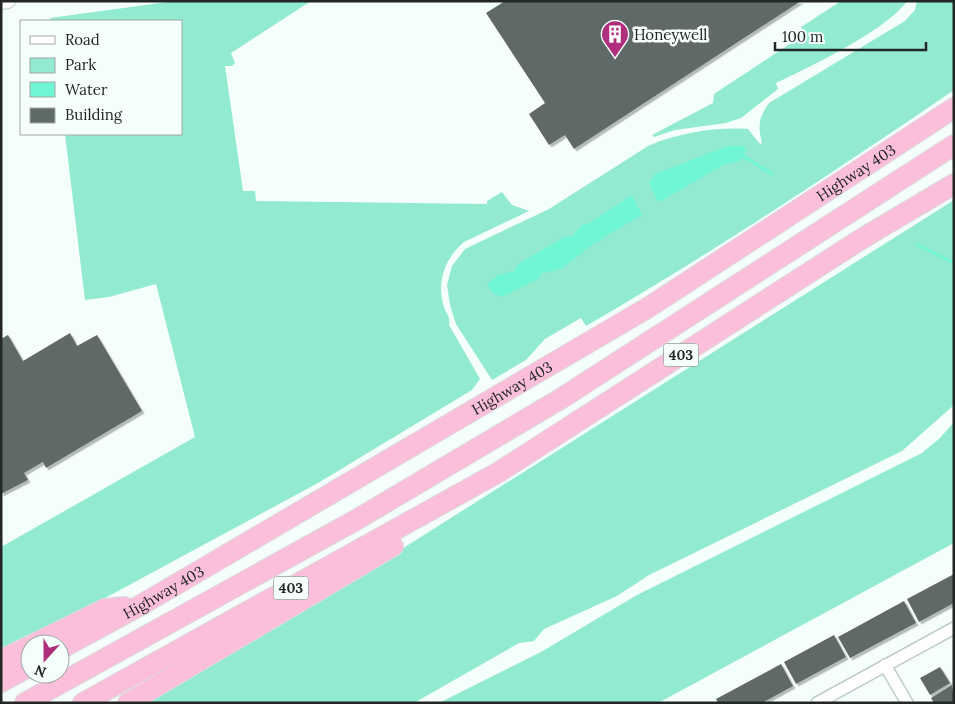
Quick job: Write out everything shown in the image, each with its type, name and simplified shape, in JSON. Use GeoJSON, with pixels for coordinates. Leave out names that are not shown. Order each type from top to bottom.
{"type":"FeatureCollection","features":[{"type":"Feature","properties":{"kind":"highway","name":"Highway 403"},"geometry":{"type":"LineString","coordinates":[[70,644],[141,605],[649,307],[954,108]]}},
{"type":"Feature","properties":{"kind":"highway"},"geometry":{"type":"LineString","coordinates":[[25,703],[356,520],[562,398],[954,145]]}},
{"type":"Feature","properties":{"kind":"highway","name":"403"},"geometry":{"type":"LineString","coordinates":[[83,703],[498,472],[863,238],[954,184]]}},
{"type":"Feature","properties":{"kind":"highway"},"geometry":{"type":"LineString","coordinates":[[128,703],[448,513],[498,472]]}},
{"type":"Feature","properties":{"kind":"highway"},"geometry":{"type":"LineString","coordinates":[[54,634],[105,609],[141,605]]}},
{"type":"Feature","properties":{"kind":"highway"},"geometry":{"type":"LineString","coordinates":[[1,660],[20,651]]}},
{"type":"Feature","properties":{"kind":"highway"},"geometry":{"type":"LineString","coordinates":[[1,682],[20,672]]}},
{"type":"Feature","properties":{"kind":"street"},"geometry":{"type":"LineString","coordinates":[[1,2],[8,1]]}},
{"type":"Feature","properties":{"kind":"street"},"geometry":{"type":"LineString","coordinates":[[817,703],[954,628]]}},
{"type":"Feature","properties":{"kind":"street"},"geometry":{"type":"LineString","coordinates":[[886,665],[907,703]]}},
{"type":"Feature","properties":{"kind":"green space"},"geometry":{"type":"Polygon","coordinates":[[[175,1],[311,1],[231,53],[235,63],[232,66],[225,66],[243,191],[255,191],[256,201],[487,204],[487,201],[502,192],[512,205],[529,211],[464,242],[452,255],[444,271],[441,289],[444,307],[449,318],[449,325],[480,379],[472,390],[318,483],[94,604],[35,634],[20,634],[20,641],[1,651],[1,547],[195,437],[156,284],[109,297],[85,300],[65,135],[182,135],[182,20],[51,20],[50,18],[175,1]]]}},
{"type":"Feature","properties":{"kind":"green space"},"geometry":{"type":"Polygon","coordinates":[[[841,1],[907,1],[883,24],[865,36],[776,83],[778,89],[741,118],[726,123],[675,130],[654,137],[652,135],[713,103],[714,94],[805,34],[801,27],[841,1]]]}},
{"type":"Feature","properties":{"kind":"green space"},"geometry":{"type":"Polygon","coordinates":[[[917,1],[954,1],[954,90],[726,241],[586,326],[581,318],[545,339],[526,360],[492,380],[456,324],[450,305],[447,285],[452,266],[465,249],[549,209],[648,146],[660,141],[697,132],[722,129],[748,129],[759,143],[762,144],[760,122],[769,103],[905,21],[915,10],[917,1]]]}},
{"type":"Feature","properties":{"kind":"green space"},"geometry":{"type":"Polygon","coordinates":[[[954,200],[954,405],[902,451],[649,575],[617,596],[544,629],[534,641],[519,643],[414,703],[145,703],[348,583],[954,200]]]}},
{"type":"Feature","properties":{"kind":"green space"},"geometry":{"type":"Polygon","coordinates":[[[954,422],[954,543],[658,703],[439,703],[541,652],[637,595],[922,453],[940,438],[954,422]]]}},
{"type":"Feature","properties":{"kind":"water"},"geometry":{"type":"Polygon","coordinates":[[[728,146],[745,146],[746,150],[740,161],[725,164],[663,200],[657,201],[649,183],[655,174],[728,146]]]}},
{"type":"Feature","properties":{"kind":"water"},"geometry":{"type":"Polygon","coordinates":[[[632,195],[642,215],[599,242],[597,241],[561,269],[542,273],[538,279],[502,297],[493,293],[487,284],[498,275],[515,271],[518,264],[566,236],[572,236],[583,224],[588,224],[632,195]]]}},
{"type":"Feature","properties":{"kind":"building","name":"Honeywell"},"geometry":{"type":"Polygon","coordinates":[[[505,1],[801,1],[574,149],[565,135],[549,145],[529,114],[545,103],[486,13],[505,1]]]}},
{"type":"Feature","properties":{"kind":"building"},"geometry":{"type":"Polygon","coordinates":[[[70,333],[77,346],[97,335],[142,411],[46,468],[43,462],[24,473],[28,480],[1,494],[1,339],[8,335],[23,361],[70,333]]]}},
{"type":"Feature","properties":{"kind":"building"},"geometry":{"type":"Polygon","coordinates":[[[954,574],[954,603],[919,622],[907,599],[954,574]]]}},
{"type":"Feature","properties":{"kind":"building"},"geometry":{"type":"Polygon","coordinates":[[[904,601],[916,623],[850,658],[838,637],[904,601]]]}},
{"type":"Feature","properties":{"kind":"building"},"geometry":{"type":"Polygon","coordinates":[[[834,635],[846,657],[796,684],[784,662],[834,635]]]}},
{"type":"Feature","properties":{"kind":"building"},"geometry":{"type":"Polygon","coordinates":[[[781,664],[793,686],[762,703],[718,703],[716,699],[781,664]]]}},
{"type":"Feature","properties":{"kind":"building"},"geometry":{"type":"Polygon","coordinates":[[[940,667],[950,683],[930,695],[920,678],[940,667]]]}},
{"type":"Feature","properties":{"kind":"building"},"geometry":{"type":"Polygon","coordinates":[[[952,685],[954,703],[934,703],[931,698],[952,685]]]}},
{"type":"Feature","properties":{"kind":"waterway"},"geometry":{"type":"LineString","coordinates":[[741,155],[772,174]]}},
{"type":"Feature","properties":{"kind":"waterway"},"geometry":{"type":"LineString","coordinates":[[916,244],[954,263]]}},
{"type":"Feature","properties":{"kind":"place","name":"Honeywell"},"geometry":{"type":"Point","coordinates":[615,58]}}]}
